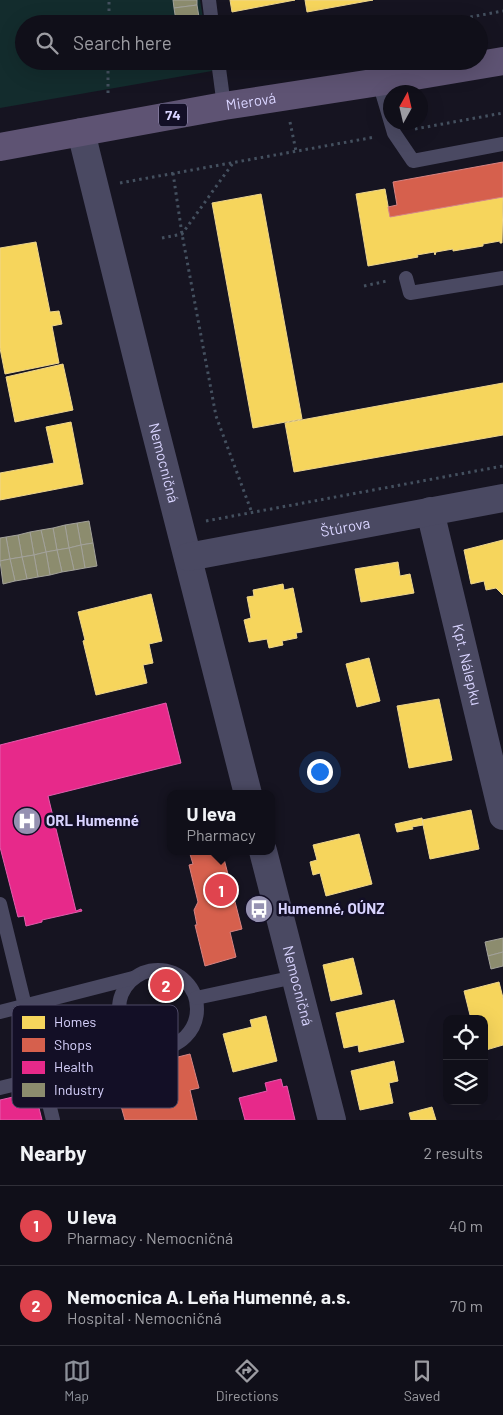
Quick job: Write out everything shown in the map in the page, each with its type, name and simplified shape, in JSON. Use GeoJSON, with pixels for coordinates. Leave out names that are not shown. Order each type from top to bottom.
{"type":"FeatureCollection","features":[{"type":"Feature","properties":{"kind":"main road","name":"Mierová"},"geometry":{"type":"LineString","coordinates":[[488,64],[503,61]]}},
{"type":"Feature","properties":{"kind":"main road","name":"Mierová"},"geometry":{"type":"LineString","coordinates":[[0,147],[224,106],[450,70]]}},
{"type":"Feature","properties":{"kind":"street","name":"Nemocničná"},"geometry":{"type":"LineString","coordinates":[[81,132],[247,790]]}},
{"type":"Feature","properties":{"kind":"street","name":"Štúrova"},"geometry":{"type":"LineString","coordinates":[[188,557],[503,498]]}},
{"type":"Feature","properties":{"kind":"street","name":"Kpt. Nálepku"},"geometry":{"type":"LineString","coordinates":[[430,511],[503,816]]}},
{"type":"Feature","properties":{"kind":"street","name":"Nemocničná"},"geometry":{"type":"LineString","coordinates":[[264,855],[332,1120]]}},
{"type":"Feature","properties":{"kind":"lane"},"geometry":{"type":"LineString","coordinates":[[208,0],[210,15]]}},
{"type":"Feature","properties":{"kind":"lane"},"geometry":{"type":"LineString","coordinates":[[219,70],[224,106]]}},
{"type":"Feature","properties":{"kind":"lane"},"geometry":{"type":"LineString","coordinates":[[379,82],[394,133],[413,161],[503,144]]}},
{"type":"Feature","properties":{"kind":"lane"},"geometry":{"type":"LineString","coordinates":[[406,278],[410,293],[503,278]]}},
{"type":"Feature","properties":{"kind":"lane"},"geometry":{"type":"LineString","coordinates":[[0,904],[25,1005]]}},
{"type":"Feature","properties":{"kind":"lane"},"geometry":{"type":"LineString","coordinates":[[29,1005],[134,978],[145,972],[158,970],[170,972],[190,986],[196,998],[197,1011],[194,1024],[187,1035],[178,1042]]}},
{"type":"Feature","properties":{"kind":"lane"},"geometry":{"type":"LineString","coordinates":[[196,998],[295,977]]}},
{"type":"Feature","properties":{"kind":"lane"},"geometry":{"type":"LineString","coordinates":[[119,1005],[125,987],[134,978]]}},
{"type":"Feature","properties":{"kind":"path"},"geometry":{"type":"LineString","coordinates":[[109,0],[109,15]]}},
{"type":"Feature","properties":{"kind":"path"},"geometry":{"type":"LineString","coordinates":[[481,15],[503,11]]}},
{"type":"Feature","properties":{"kind":"path"},"geometry":{"type":"LineString","coordinates":[[108,70],[108,93]]}},
{"type":"Feature","properties":{"kind":"path"},"geometry":{"type":"LineString","coordinates":[[116,184],[296,151],[290,122]]}},
{"type":"Feature","properties":{"kind":"path"},"geometry":{"type":"LineString","coordinates":[[162,238],[182,234],[233,163]]}},
{"type":"Feature","properties":{"kind":"path"},"geometry":{"type":"LineString","coordinates":[[173,173],[182,234],[216,416],[252,513],[503,466]]}},
{"type":"Feature","properties":{"kind":"path"},"geometry":{"type":"LineString","coordinates":[[150,178],[151,184]]}},
{"type":"Feature","properties":{"kind":"green space"},"geometry":{"type":"Polygon","coordinates":[[[0,0],[200,0],[202,15],[15,15],[15,70],[212,71],[0,108],[0,0]]]}},
{"type":"Feature","properties":{"kind":"building: Homes"},"geometry":{"type":"Polygon","coordinates":[[[230,0],[295,0],[232,12],[230,0]]]}},
{"type":"Feature","properties":{"kind":"building: Homes"},"geometry":{"type":"Polygon","coordinates":[[[305,0],[373,0],[307,12],[305,0]]]}},
{"type":"Feature","properties":{"kind":"building: Homes"},"geometry":{"type":"Polygon","coordinates":[[[385,189],[390,217],[503,197],[502,243],[500,241],[483,244],[483,246],[436,252],[435,255],[434,252],[417,255],[418,257],[368,266],[356,194],[385,189]]]}},
{"type":"Feature","properties":{"kind":"building: Homes"},"geometry":{"type":"Polygon","coordinates":[[[261,194],[302,419],[253,428],[212,203],[261,194]]]}},
{"type":"Feature","properties":{"kind":"building: Homes"},"geometry":{"type":"Polygon","coordinates":[[[36,242],[50,312],[59,311],[62,324],[52,326],[59,363],[5,374],[0,348],[0,248],[36,242]]]}},
{"type":"Feature","properties":{"kind":"building: Homes"},"geometry":{"type":"Polygon","coordinates":[[[63,364],[73,410],[15,422],[6,377],[63,364]]]}},
{"type":"Feature","properties":{"kind":"building: Homes"},"geometry":{"type":"Polygon","coordinates":[[[503,383],[503,435],[294,472],[285,423],[503,383]]]}},
{"type":"Feature","properties":{"kind":"building: Homes"},"geometry":{"type":"Polygon","coordinates":[[[71,422],[83,484],[0,500],[0,473],[54,463],[46,427],[71,422]]]}},
{"type":"Feature","properties":{"kind":"building: Homes"},"geometry":{"type":"Polygon","coordinates":[[[503,540],[503,595],[496,588],[486,590],[484,581],[471,584],[464,550],[503,540]]]}},
{"type":"Feature","properties":{"kind":"building: Homes"},"geometry":{"type":"Polygon","coordinates":[[[398,562],[400,576],[410,574],[414,593],[361,602],[355,569],[398,562]]]}},
{"type":"Feature","properties":{"kind":"building: Homes"},"geometry":{"type":"Polygon","coordinates":[[[283,584],[284,590],[293,588],[302,632],[296,633],[297,638],[282,641],[283,645],[269,648],[267,639],[249,642],[244,620],[251,618],[247,597],[254,596],[253,590],[283,584]]]}},
{"type":"Feature","properties":{"kind":"building: Homes"},"geometry":{"type":"Polygon","coordinates":[[[151,594],[162,641],[149,644],[153,663],[143,665],[147,683],[96,695],[78,612],[151,594]]]}},
{"type":"Feature","properties":{"kind":"building: Homes"},"geometry":{"type":"Polygon","coordinates":[[[369,658],[380,701],[357,707],[346,664],[369,658]]]}},
{"type":"Feature","properties":{"kind":"building: Homes"},"geometry":{"type":"Polygon","coordinates":[[[439,699],[452,760],[409,768],[397,706],[439,699]]]}},
{"type":"Feature","properties":{"kind":"building: Homes"},"geometry":{"type":"Polygon","coordinates":[[[471,810],[479,849],[430,859],[422,820],[471,810]]]}},
{"type":"Feature","properties":{"kind":"building: Homes"},"geometry":{"type":"Polygon","coordinates":[[[422,818],[423,825],[397,832],[395,824],[422,818]]]}},
{"type":"Feature","properties":{"kind":"building: Homes"},"geometry":{"type":"Polygon","coordinates":[[[359,834],[372,884],[326,896],[320,873],[313,875],[310,862],[317,860],[313,845],[359,834]]]}},
{"type":"Feature","properties":{"kind":"building: Homes"},"geometry":{"type":"Polygon","coordinates":[[[353,958],[362,994],[331,1001],[323,965],[353,958]]]}},
{"type":"Feature","properties":{"kind":"building: Homes"},"geometry":{"type":"Polygon","coordinates":[[[499,982],[503,998],[503,1045],[488,1049],[488,1015],[470,1015],[464,991],[499,982]]]}},
{"type":"Feature","properties":{"kind":"building: Homes"},"geometry":{"type":"Polygon","coordinates":[[[394,1000],[404,1042],[359,1052],[358,1045],[344,1048],[336,1013],[394,1000]]]}},
{"type":"Feature","properties":{"kind":"building: Homes"},"geometry":{"type":"Polygon","coordinates":[[[266,1016],[277,1061],[233,1072],[223,1034],[252,1027],[250,1020],[266,1016]]]}},
{"type":"Feature","properties":{"kind":"building: Homes"},"geometry":{"type":"Polygon","coordinates":[[[394,1061],[398,1081],[389,1083],[393,1103],[360,1110],[351,1071],[394,1061]]]}},
{"type":"Feature","properties":{"kind":"building: Homes"},"geometry":{"type":"Polygon","coordinates":[[[432,1107],[436,1120],[411,1120],[409,1113],[432,1107]]]}},
{"type":"Feature","properties":{"kind":"building: Shops"},"geometry":{"type":"Polygon","coordinates":[[[503,162],[503,197],[390,217],[388,207],[397,205],[393,182],[503,162]]]}},
{"type":"Feature","properties":{"kind":"building: Shops"},"geometry":{"type":"Polygon","coordinates":[[[190,855],[223,855],[242,929],[230,932],[236,957],[205,966],[195,925],[197,925],[194,910],[198,902],[189,865],[193,864],[190,855]]]}},
{"type":"Feature","properties":{"kind":"building: Shops"},"geometry":{"type":"Polygon","coordinates":[[[190,1054],[199,1088],[190,1090],[197,1120],[125,1120],[122,1108],[178,1108],[178,1057],[190,1054]]]}},
{"type":"Feature","properties":{"kind":"building: Health","name":"ORL Humenné"},"geometry":{"type":"Polygon","coordinates":[[[166,703],[181,763],[48,796],[76,911],[81,909],[82,911],[42,920],[42,922],[26,926],[24,916],[18,917],[0,847],[0,745],[166,703]]]}},
{"type":"Feature","properties":{"kind":"building: Health"},"geometry":{"type":"Polygon","coordinates":[[[281,1079],[283,1087],[287,1086],[295,1120],[245,1120],[239,1098],[267,1091],[265,1083],[281,1079]]]}},
{"type":"Feature","properties":{"kind":"building: Health"},"geometry":{"type":"Polygon","coordinates":[[[12,1097],[12,1108],[39,1108],[42,1120],[0,1120],[0,1100],[12,1097]]]}},
{"type":"Feature","properties":{"kind":"building: Industry"},"geometry":{"type":"Polygon","coordinates":[[[173,0],[197,0],[197,5],[174,8],[173,0]]]}},
{"type":"Feature","properties":{"kind":"building: Industry"},"geometry":{"type":"Polygon","coordinates":[[[197,5],[199,15],[175,15],[174,8],[197,5]]]}},
{"type":"Feature","properties":{"kind":"building: Industry"},"geometry":{"type":"Polygon","coordinates":[[[89,521],[93,543],[81,545],[77,523],[89,521]]]}},
{"type":"Feature","properties":{"kind":"building: Industry"},"geometry":{"type":"Polygon","coordinates":[[[77,523],[81,545],[69,548],[65,525],[77,523]]]}},
{"type":"Feature","properties":{"kind":"building: Industry"},"geometry":{"type":"Polygon","coordinates":[[[65,525],[69,548],[57,550],[53,528],[65,525]]]}},
{"type":"Feature","properties":{"kind":"building: Industry"},"geometry":{"type":"Polygon","coordinates":[[[53,528],[57,550],[46,552],[41,530],[53,528]]]}},
{"type":"Feature","properties":{"kind":"building: Industry"},"geometry":{"type":"Polygon","coordinates":[[[41,530],[46,552],[34,555],[30,532],[41,530]]]}},
{"type":"Feature","properties":{"kind":"building: Industry"},"geometry":{"type":"Polygon","coordinates":[[[30,532],[34,555],[22,557],[18,535],[30,532]]]}},
{"type":"Feature","properties":{"kind":"building: Industry"},"geometry":{"type":"Polygon","coordinates":[[[18,535],[22,557],[10,559],[6,537],[18,535]]]}},
{"type":"Feature","properties":{"kind":"building: Industry"},"geometry":{"type":"Polygon","coordinates":[[[6,537],[10,559],[0,561],[0,538],[6,537]]]}},
{"type":"Feature","properties":{"kind":"building: Industry"},"geometry":{"type":"Polygon","coordinates":[[[93,543],[97,566],[85,568],[81,545],[93,543]]]}},
{"type":"Feature","properties":{"kind":"building: Industry"},"geometry":{"type":"Polygon","coordinates":[[[81,545],[85,568],[74,570],[69,548],[81,545]]]}},
{"type":"Feature","properties":{"kind":"building: Industry"},"geometry":{"type":"Polygon","coordinates":[[[69,548],[74,570],[62,572],[57,550],[69,548]]]}},
{"type":"Feature","properties":{"kind":"building: Industry"},"geometry":{"type":"Polygon","coordinates":[[[57,550],[62,572],[50,575],[46,552],[57,550]]]}},
{"type":"Feature","properties":{"kind":"building: Industry"},"geometry":{"type":"Polygon","coordinates":[[[46,552],[50,575],[38,577],[34,555],[46,552]]]}},
{"type":"Feature","properties":{"kind":"building: Industry"},"geometry":{"type":"Polygon","coordinates":[[[34,555],[38,577],[27,579],[22,557],[34,555]]]}},
{"type":"Feature","properties":{"kind":"building: Industry"},"geometry":{"type":"Polygon","coordinates":[[[22,557],[27,579],[15,581],[10,559],[22,557]]]}},
{"type":"Feature","properties":{"kind":"building: Industry"},"geometry":{"type":"Polygon","coordinates":[[[10,559],[15,581],[3,584],[0,561],[10,559]]]}},
{"type":"Feature","properties":{"kind":"building: Industry"},"geometry":{"type":"Polygon","coordinates":[[[503,938],[503,952],[488,956],[485,942],[503,938]]]}},
{"type":"Feature","properties":{"kind":"building: Industry"},"geometry":{"type":"Polygon","coordinates":[[[503,952],[503,966],[491,969],[488,956],[503,952]]]}},
{"type":"Feature","properties":{"kind":"place","name":"ORL Humenné"},"geometry":{"type":"Point","coordinates":[27,821]}},
{"type":"Feature","properties":{"kind":"place","name":"U leva"},"geometry":{"type":"Point","coordinates":[221,890]}},
{"type":"Feature","properties":{"kind":"place","name":"Humenné, OÚNZ"},"geometry":{"type":"Point","coordinates":[259,909]}},
{"type":"Feature","properties":{"kind":"place","name":"Nemocnica A. Leňa Humenné, a.s."},"geometry":{"type":"Point","coordinates":[166,985]}}]}
